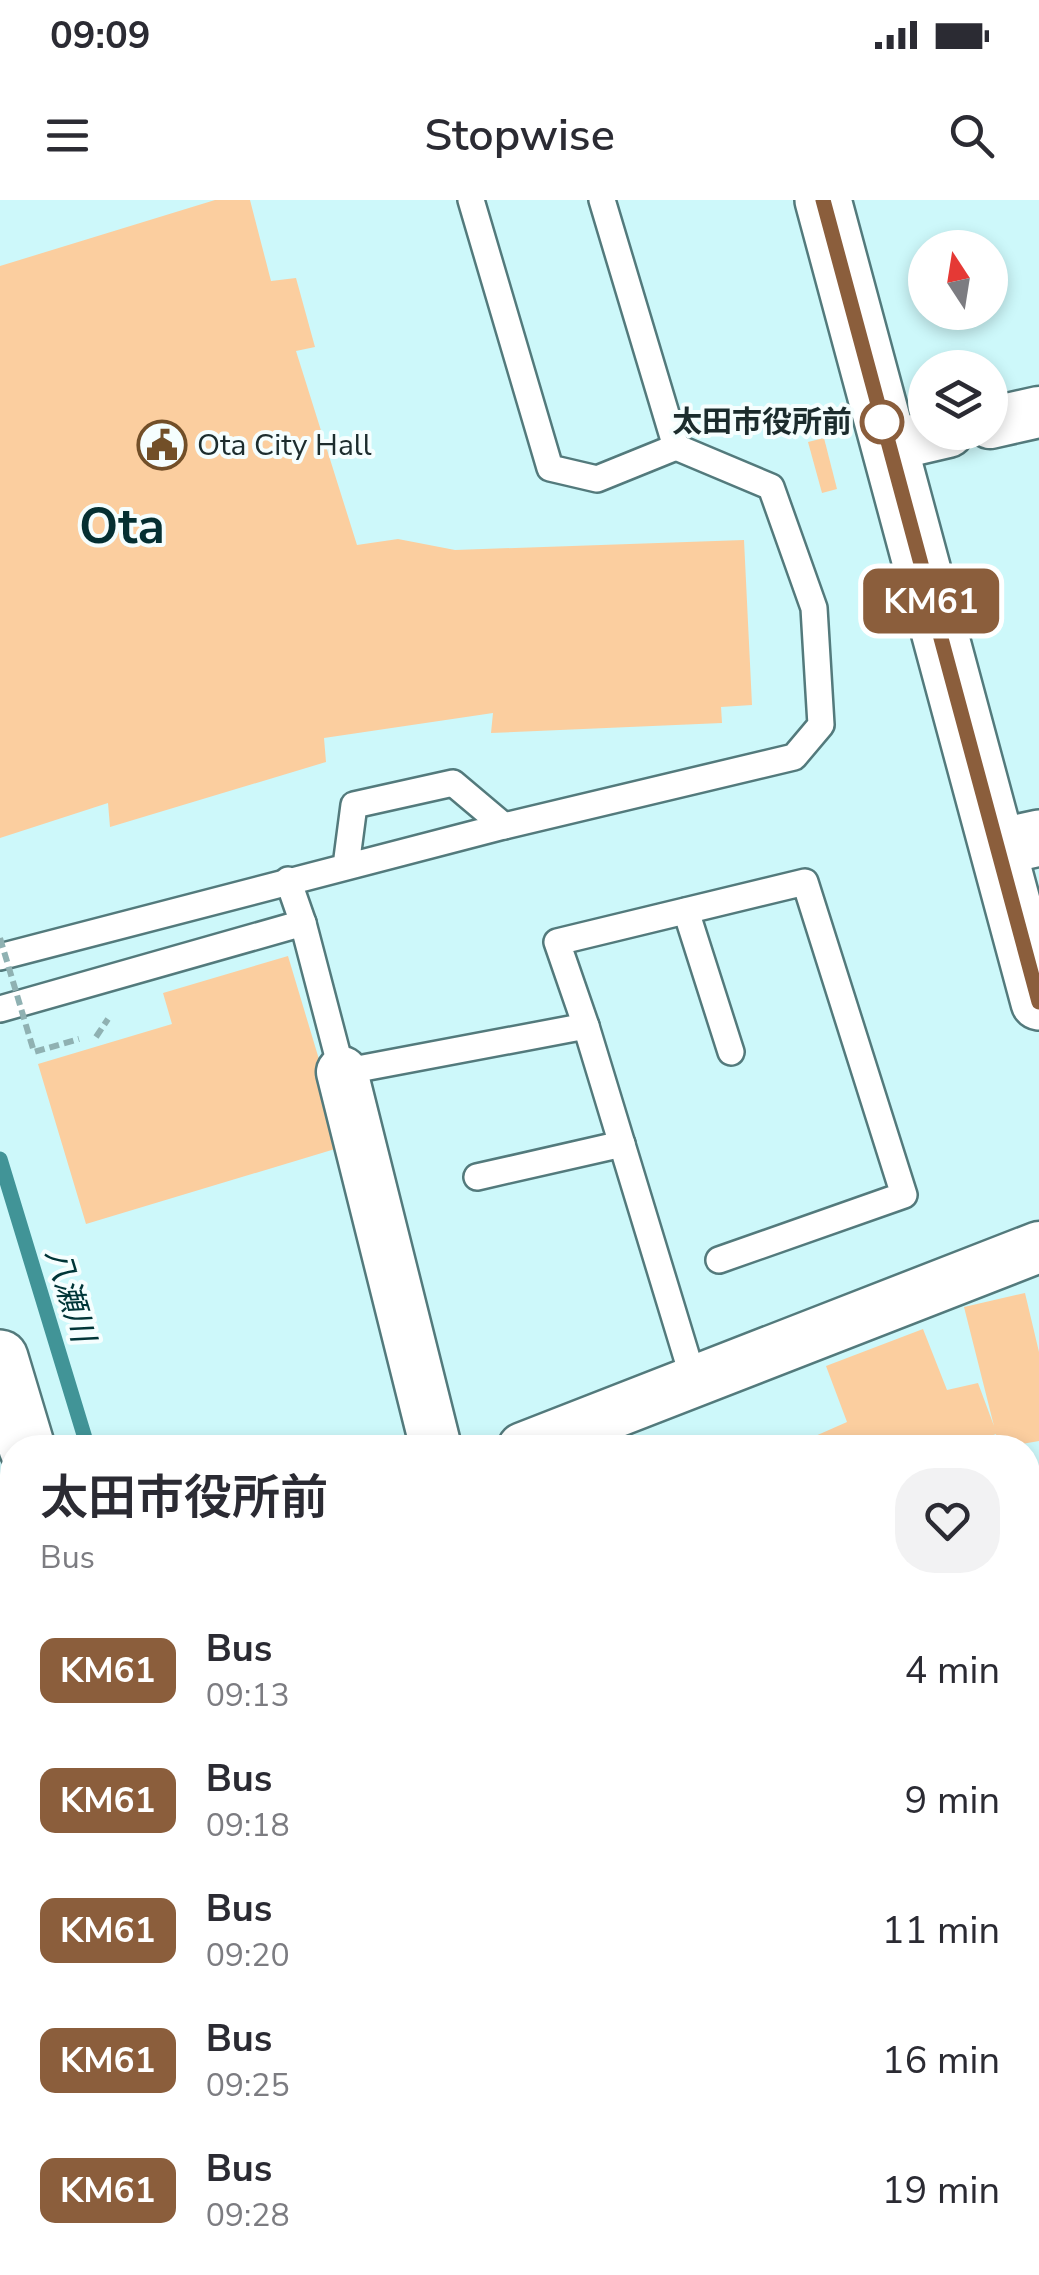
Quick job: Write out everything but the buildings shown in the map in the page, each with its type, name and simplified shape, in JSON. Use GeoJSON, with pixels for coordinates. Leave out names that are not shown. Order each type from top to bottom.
{"type":"FeatureCollection","features":[{"type":"Feature","properties":{"kind":"main road"},"geometry":{"type":"LineString","coordinates":[[823,200],[888,446],[1018,842],[1039,1002]]}},
{"type":"Feature","properties":{"kind":"main road"},"geometry":{"type":"LineString","coordinates":[[0,1358],[23,1435]]}},
{"type":"Feature","properties":{"kind":"street"},"geometry":{"type":"LineString","coordinates":[[1008,419],[1039,412]]}},
{"type":"Feature","properties":{"kind":"street"},"geometry":{"type":"LineString","coordinates":[[888,446],[908,441]]}},
{"type":"Feature","properties":{"kind":"street"},"geometry":{"type":"LineString","coordinates":[[342,1072],[433,1435]]}},
{"type":"Feature","properties":{"kind":"street"},"geometry":{"type":"LineString","coordinates":[[556,1435],[1039,1247]]}},
{"type":"Feature","properties":{"kind":"lane"},"geometry":{"type":"LineString","coordinates":[[0,957],[288,880],[794,757],[821,725],[814,608],[771,487],[676,447],[597,479],[550,468],[471,200]]}},
{"type":"Feature","properties":{"kind":"lane"},"geometry":{"type":"LineString","coordinates":[[602,200],[676,447]]}},
{"type":"Feature","properties":{"kind":"lane"},"geometry":{"type":"LineString","coordinates":[[346,866],[354,805],[454,783],[504,826]]}},
{"type":"Feature","properties":{"kind":"lane"},"geometry":{"type":"LineString","coordinates":[[288,880],[342,1072],[586,1026]]}},
{"type":"Feature","properties":{"kind":"lane"},"geometry":{"type":"LineString","coordinates":[[694,1381],[557,942],[805,882],[904,1195],[719,1260]]}},
{"type":"Feature","properties":{"kind":"lane"},"geometry":{"type":"LineString","coordinates":[[686,910],[731,1052]]}},
{"type":"Feature","properties":{"kind":"lane"},"geometry":{"type":"LineString","coordinates":[[0,1010],[303,923]]}},
{"type":"Feature","properties":{"kind":"lane"},"geometry":{"type":"LineString","coordinates":[[477,1177],[622,1144]]}},
{"type":"Feature","properties":{"kind":"path"},"geometry":{"type":"LineString","coordinates":[[0,938],[34,1052],[79,1039]]}},
{"type":"Feature","properties":{"kind":"waterway","name":"八瀬川"},"geometry":{"type":"LineString","coordinates":[[0,1159],[84,1435]]}},
{"type":"Feature","properties":{"kind":"bus line","name":"KM61"},"geometry":{"type":"LineString","coordinates":[[823,200],[1039,1002]]}},
{"type":"Feature","properties":{"kind":"place","name":"太田市役所前"},"geometry":{"type":"Point","coordinates":[882,422]}},
{"type":"Feature","properties":{"kind":"place","name":"Ota City Hall"},"geometry":{"type":"Point","coordinates":[162,445]}},
{"type":"Feature","properties":{"kind":"district","name":"Ota"},"geometry":{"type":"Point","coordinates":[122,526]}}]}
